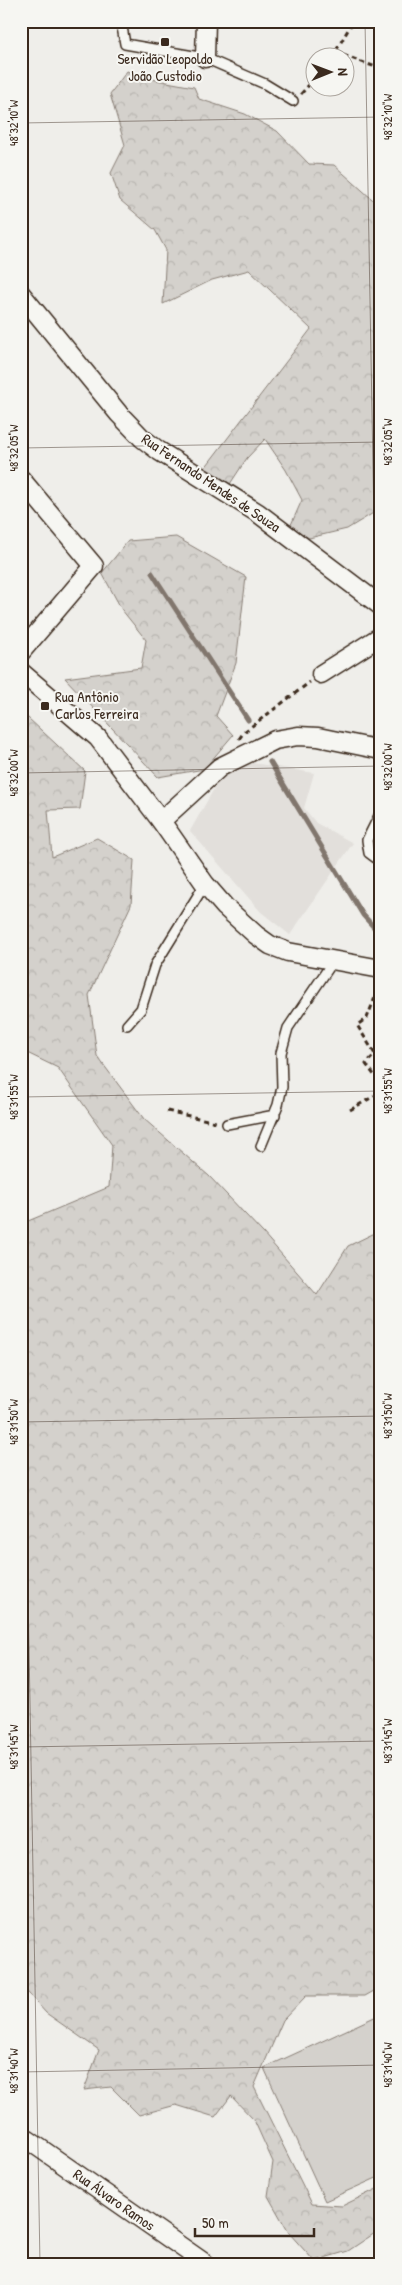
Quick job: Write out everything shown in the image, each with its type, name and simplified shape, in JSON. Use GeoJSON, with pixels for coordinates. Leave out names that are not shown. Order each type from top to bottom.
{"type":"FeatureCollection","features":[{"type":"Feature","properties":{"kind":"street"},"geometry":{"type":"LineString","coordinates":[[205,58],[206,21]]}},
{"type":"Feature","properties":{"kind":"street","name":"Rua Fernando Mendes de Souza"},"geometry":{"type":"LineString","coordinates":[[21,294],[119,414],[142,438],[159,451],[258,513],[381,606]]}},
{"type":"Feature","properties":{"kind":"street"},"geometry":{"type":"LineString","coordinates":[[21,479],[94,566],[21,652]]}},
{"type":"Feature","properties":{"kind":"street"},"geometry":{"type":"LineString","coordinates":[[321,674],[381,636]]}},
{"type":"Feature","properties":{"kind":"street"},"geometry":{"type":"LineString","coordinates":[[21,672],[98,738],[161,821],[205,884],[243,924],[270,944],[288,952],[381,969]]}},
{"type":"Feature","properties":{"kind":"street"},"geometry":{"type":"LineString","coordinates":[[161,821],[220,767],[276,740],[286,737],[318,738],[381,750]]}},
{"type":"Feature","properties":{"kind":"street","name":"Rua Álvaro Ramos"},"geometry":{"type":"LineString","coordinates":[[21,2135],[206,2264]]}},
{"type":"Feature","properties":{"kind":"lane"},"geometry":{"type":"LineString","coordinates":[[122,21],[125,44],[205,58],[265,84],[294,101]]}},
{"type":"Feature","properties":{"kind":"lane"},"geometry":{"type":"LineString","coordinates":[[381,812],[367,840],[369,853],[381,862]]}},
{"type":"Feature","properties":{"kind":"lane"},"geometry":{"type":"LineString","coordinates":[[127,1025],[141,1009],[154,965],[205,884]]}},
{"type":"Feature","properties":{"kind":"lane"},"geometry":{"type":"LineString","coordinates":[[260,1146],[275,1115],[282,1087],[281,1053],[288,1028],[334,960]]}},
{"type":"Feature","properties":{"kind":"lane"},"geometry":{"type":"LineString","coordinates":[[226,1124],[275,1115]]}},
{"type":"Feature","properties":{"kind":"path"},"geometry":{"type":"LineString","coordinates":[[337,48],[353,21]]}},
{"type":"Feature","properties":{"kind":"path"},"geometry":{"type":"LineString","coordinates":[[354,59],[381,69]]}},
{"type":"Feature","properties":{"kind":"path"},"geometry":{"type":"LineString","coordinates":[[294,101],[304,90]]}},
{"type":"Feature","properties":{"kind":"path"},"geometry":{"type":"LineString","coordinates":[[220,767],[244,732],[321,674]]}},
{"type":"Feature","properties":{"kind":"path"},"geometry":{"type":"LineString","coordinates":[[381,991],[376,995],[367,1018],[357,1025],[375,1054],[366,1064],[381,1084]]}},
{"type":"Feature","properties":{"kind":"path"},"geometry":{"type":"LineString","coordinates":[[350,1110],[381,1092]]}},
{"type":"Feature","properties":{"kind":"path"},"geometry":{"type":"LineString","coordinates":[[167,1111],[226,1124]]}},
{"type":"Feature","properties":{"kind":"shaded area"},"geometry":{"type":"Polygon","coordinates":[[[253,763],[314,773],[304,808],[316,823],[353,843],[290,935],[261,912],[190,831],[223,773],[253,763]]]}},
{"type":"Feature","properties":{"kind":"green space"},"geometry":{"type":"Polygon","coordinates":[[[127,71],[151,79],[194,87],[199,99],[245,114],[277,131],[309,164],[334,165],[381,207],[381,515],[375,512],[347,529],[309,538],[290,527],[302,500],[286,470],[265,439],[247,458],[228,487],[201,473],[311,329],[249,270],[212,280],[163,304],[166,250],[155,230],[120,200],[111,173],[125,145],[110,94],[127,71]]]}},
{"type":"Feature","properties":{"kind":"green space"},"geometry":{"type":"Polygon","coordinates":[[[176,537],[246,577],[236,663],[216,716],[233,735],[204,769],[158,777],[65,678],[141,668],[146,640],[122,610],[102,573],[128,541],[176,537]]]}},
{"type":"Feature","properties":{"kind":"green space"},"geometry":{"type":"Polygon","coordinates":[[[21,715],[28,718],[85,771],[80,809],[48,810],[52,857],[97,838],[134,860],[131,905],[89,995],[97,1056],[144,1119],[209,1176],[263,1233],[317,1295],[348,1246],[381,1230],[381,1987],[365,1996],[306,1996],[283,2020],[254,2087],[312,2204],[342,2206],[381,2187],[381,2229],[348,2251],[314,2261],[289,2233],[268,2196],[273,2162],[254,2120],[231,2096],[215,2117],[176,2105],[139,2115],[111,2087],[84,2090],[99,2050],[46,2013],[21,1985],[21,1224],[109,1187],[112,1145],[58,1068],[21,1050],[21,715]]]}},
{"type":"Feature","properties":{"kind":"green space"},"geometry":{"type":"Polygon","coordinates":[[[381,2014],[381,2176],[325,2201],[264,2068],[381,2014]]]}},
{"type":"Feature","properties":{"kind":"waterway"},"geometry":{"type":"LineString","coordinates":[[152,573],[248,720]]}},
{"type":"Feature","properties":{"kind":"waterway"},"geometry":{"type":"LineString","coordinates":[[270,762],[363,915],[381,935]]}},
{"type":"Feature","properties":{"kind":"place","name":"Servidão Leopoldo João Custodio"},"geometry":{"type":"Point","coordinates":[165,42]}},
{"type":"Feature","properties":{"kind":"place","name":"Rua Antônio Carlos Ferreira"},"geometry":{"type":"Point","coordinates":[45,706]}}]}
